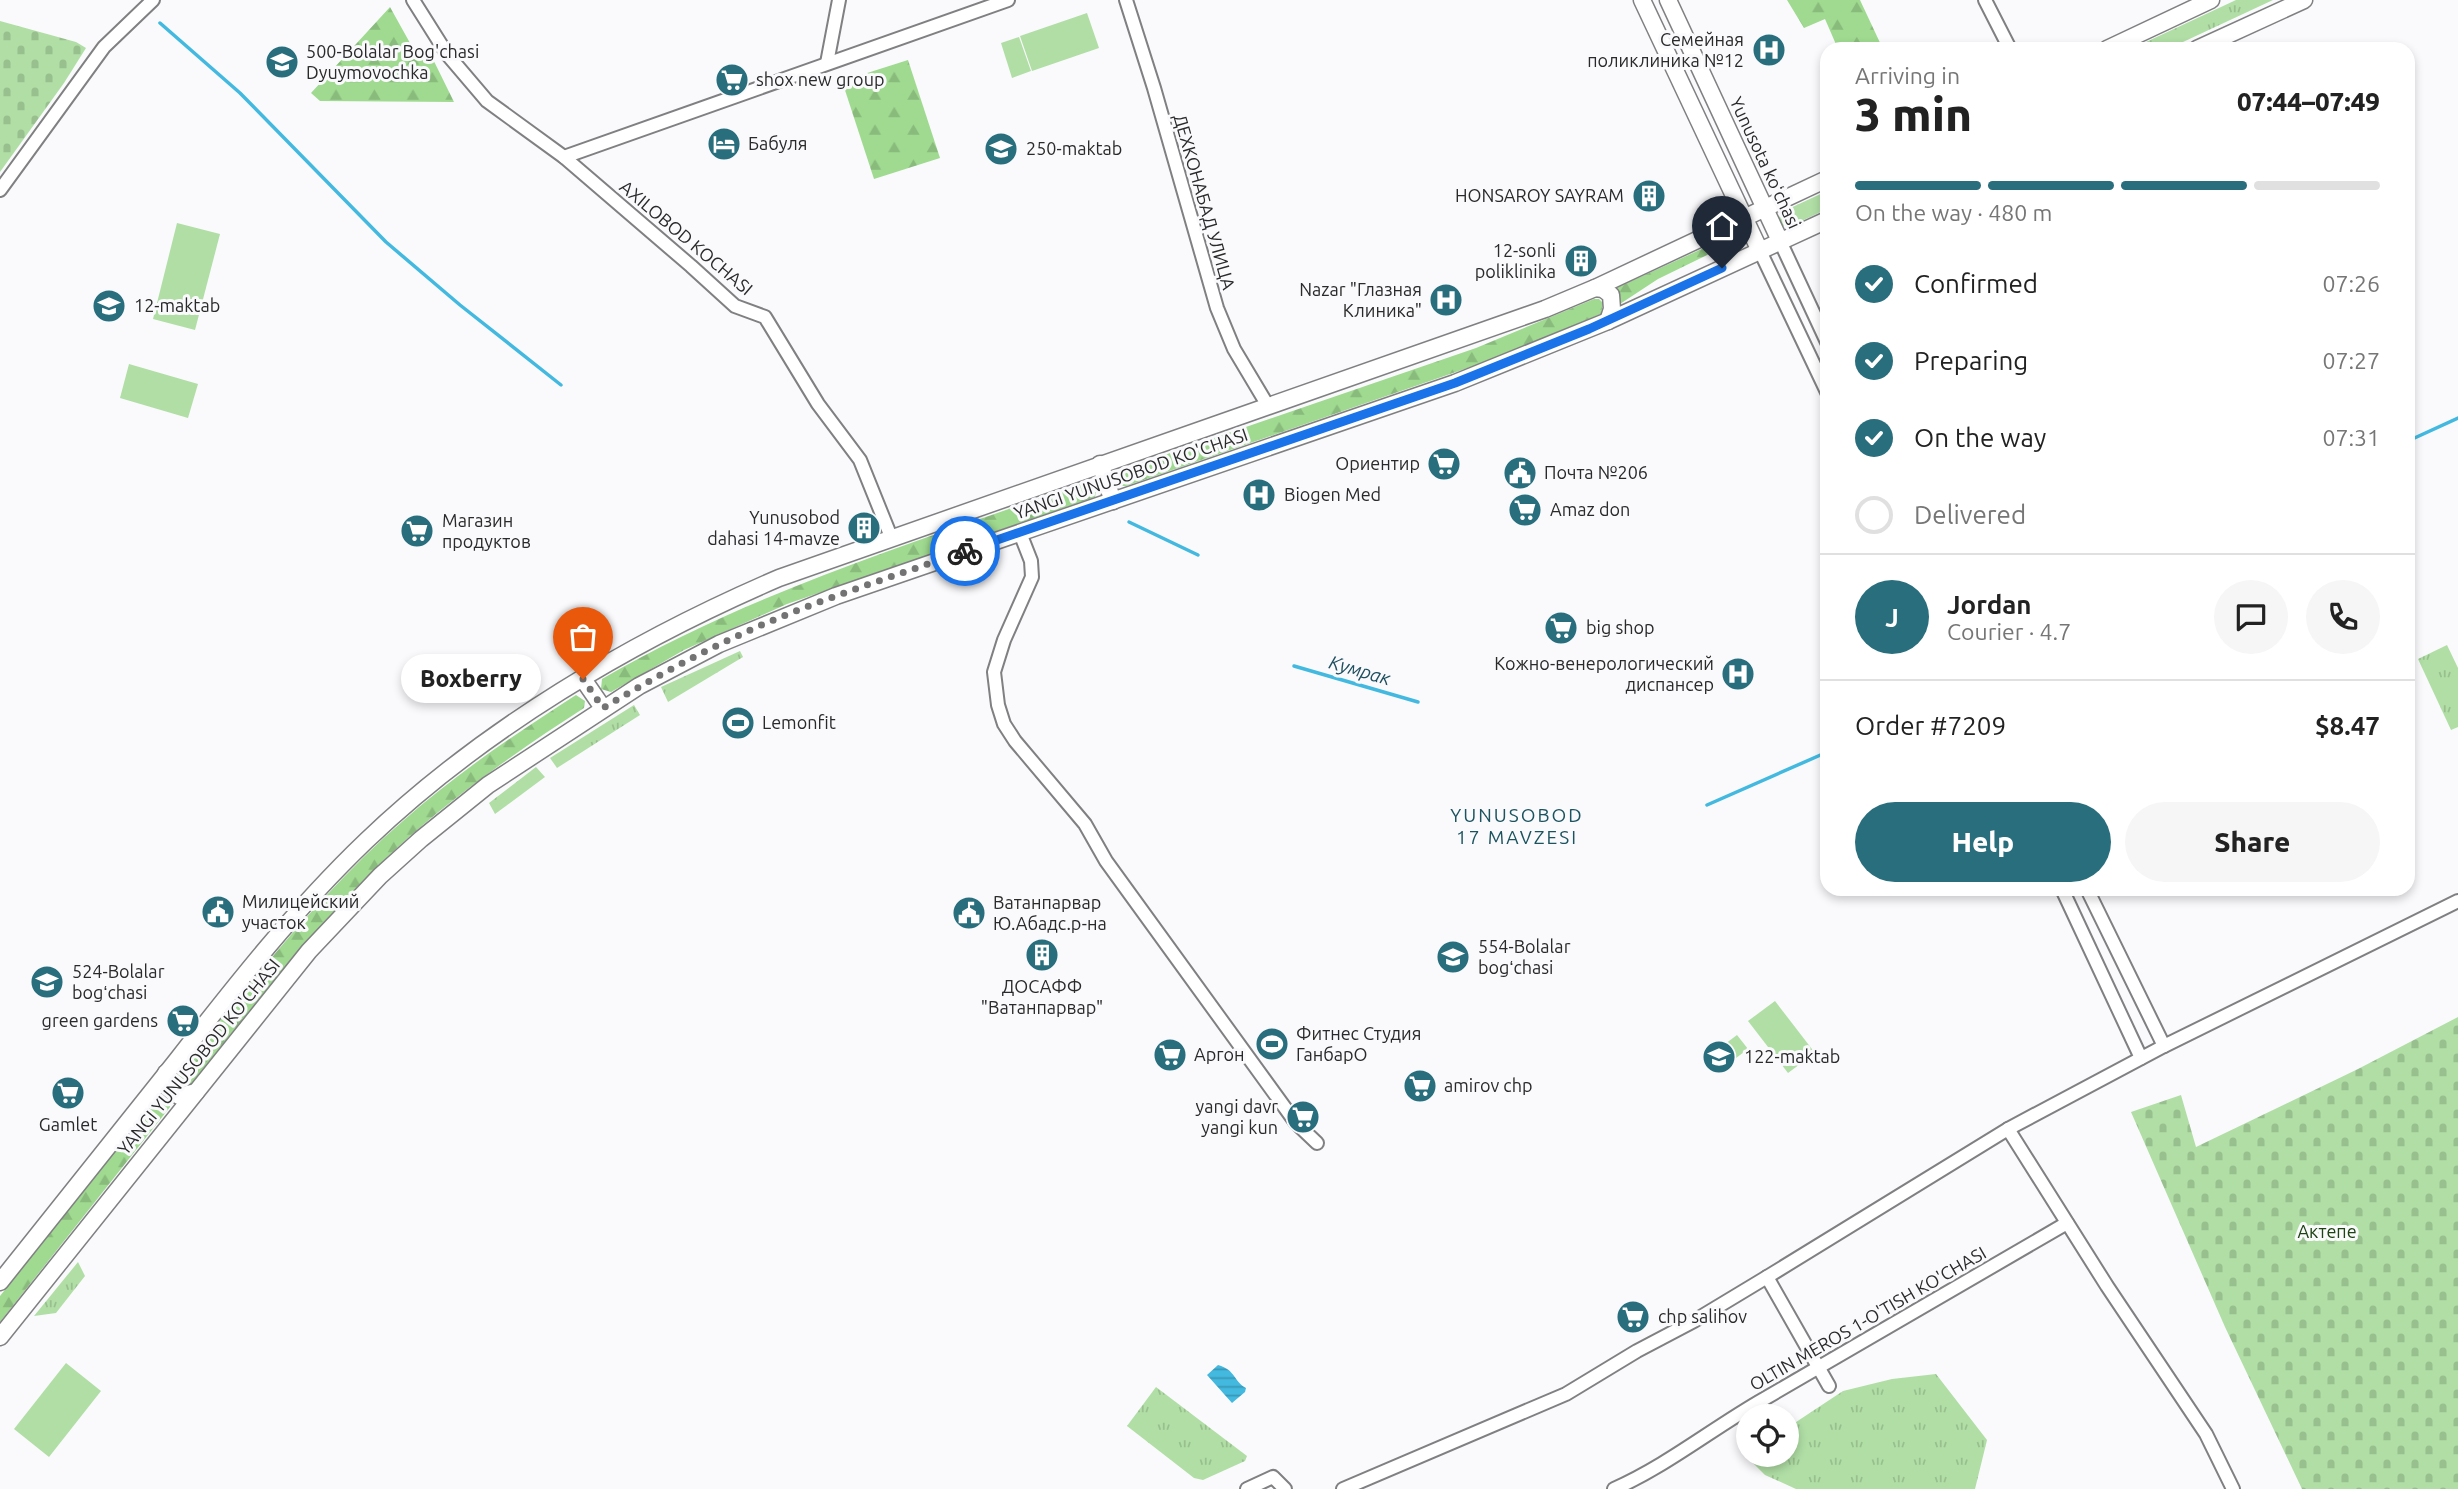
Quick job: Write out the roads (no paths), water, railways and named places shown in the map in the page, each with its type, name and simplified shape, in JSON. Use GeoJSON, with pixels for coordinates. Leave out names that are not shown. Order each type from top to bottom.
{"type":"FeatureCollection","features":[{"type":"Feature","properties":{"kind":"main road"},"geometry":{"type":"LineString","coordinates":[[1642,0],[1760,251]]}},
{"type":"Feature","properties":{"kind":"main road","name":"Yunusota koʻchasi"},"geometry":{"type":"LineString","coordinates":[[1668,0],[1780,241]]}},
{"type":"Feature","properties":{"kind":"main road"},"geometry":{"type":"LineString","coordinates":[[2122,42],[2211,0]]}},
{"type":"Feature","properties":{"kind":"main road"},"geometry":{"type":"LineString","coordinates":[[2212,42],[2304,0]]}},
{"type":"Feature","properties":{"kind":"main road","name":"YANGI YUNUSOBOD KO'CHASI"},"geometry":{"type":"LineString","coordinates":[[0,1282],[277,936],[368,839],[410,801],[476,750],[583,679],[646,642],[732,598],[779,578],[1545,309],[1820,182]]}},
{"type":"Feature","properties":{"kind":"main road","name":"YANGI YUNUSOBOD KO'CHASI"},"geometry":{"type":"LineString","coordinates":[[0,1338],[309,951],[400,857],[488,785],[603,708],[685,661],[764,624],[835,596],[1455,383],[1608,321],[1820,223]]}},
{"type":"Feature","properties":{"kind":"main road"},"geometry":{"type":"LineString","coordinates":[[1595,288],[1603,289],[1611,295],[1613,304],[1608,321]]}},
{"type":"Feature","properties":{"kind":"main road"},"geometry":{"type":"LineString","coordinates":[[1100,464],[1113,501]]}},
{"type":"Feature","properties":{"kind":"main road"},"geometry":{"type":"LineString","coordinates":[[583,679],[603,708]]}},
{"type":"Feature","properties":{"kind":"main road"},"geometry":{"type":"LineString","coordinates":[[166,1073],[167,1086],[172,1092],[179,1096],[196,1092]]}},
{"type":"Feature","properties":{"kind":"street"},"geometry":{"type":"LineString","coordinates":[[0,190],[104,47],[153,0]]}},
{"type":"Feature","properties":{"kind":"street","name":"AXILOBOD KOCHASI"},"geometry":{"type":"LineString","coordinates":[[413,0],[447,54],[487,101],[564,157],[735,306],[765,317],[818,404],[860,460],[891,537]]}},
{"type":"Feature","properties":{"kind":"street"},"geometry":{"type":"LineString","coordinates":[[827,63],[839,0]]}},
{"type":"Feature","properties":{"kind":"street"},"geometry":{"type":"LineString","coordinates":[[564,157],[1008,0]]}},
{"type":"Feature","properties":{"kind":"street","name":"ДЕХКОНАБАД УЛИЦА"},"geometry":{"type":"LineString","coordinates":[[1126,0],[1217,308],[1234,349],[1268,405]]}},
{"type":"Feature","properties":{"kind":"street"},"geometry":{"type":"LineString","coordinates":[[1985,0],[2006,42]]}},
{"type":"Feature","properties":{"kind":"street","name":"Yunusota koʻchasi"},"geometry":{"type":"LineString","coordinates":[[1780,241],[1820,327]]}},
{"type":"Feature","properties":{"kind":"street"},"geometry":{"type":"LineString","coordinates":[[1760,251],[1820,378]]}},
{"type":"Feature","properties":{"kind":"street"},"geometry":{"type":"LineString","coordinates":[[1020,533],[1031,561],[1032,577],[1004,640],[994,672],[994,688],[1004,724],[1085,824],[1106,861],[1296,1124],[1317,1143]]}},
{"type":"Feature","properties":{"kind":"street"},"geometry":{"type":"LineString","coordinates":[[2065,896],[2141,1058]]}},
{"type":"Feature","properties":{"kind":"street"},"geometry":{"type":"LineString","coordinates":[[2090,896],[2164,1046]]}},
{"type":"Feature","properties":{"kind":"street"},"geometry":{"type":"LineString","coordinates":[[1343,1489],[1566,1394],[1637,1351],[1694,1321],[2008,1129],[2164,1046],[2458,901]]}},
{"type":"Feature","properties":{"kind":"street"},"geometry":{"type":"LineString","coordinates":[[2008,1129],[2206,1434],[2233,1489]]}},
{"type":"Feature","properties":{"kind":"street","name":"OLTIN MEROS 1-O'TISH KO'CHASI"},"geometry":{"type":"LineString","coordinates":[[1614,1489],[1638,1478],[1762,1400],[2067,1223]]}},
{"type":"Feature","properties":{"kind":"street"},"geometry":{"type":"LineString","coordinates":[[1767,1277],[1829,1386]]}},
{"type":"Feature","properties":{"kind":"street"},"geometry":{"type":"LineString","coordinates":[[1247,1489],[1273,1477],[1285,1489]]}},
{"type":"Feature","properties":{"kind":"water"},"geometry":{"type":"Polygon","coordinates":[[[1218,1365],[1232,1373],[1246,1388],[1232,1403],[1207,1375],[1218,1365]]]}},
{"type":"Feature","properties":{"kind":"waterway"},"geometry":{"type":"LineString","coordinates":[[160,23],[240,93],[386,242],[561,385]]}},
{"type":"Feature","properties":{"kind":"waterway","name":"Кумрак"},"geometry":{"type":"LineString","coordinates":[[2415,438],[2458,418]]}},
{"type":"Feature","properties":{"kind":"waterway","name":"Кумрак"},"geometry":{"type":"LineString","coordinates":[[1129,522],[1198,555]]}},
{"type":"Feature","properties":{"kind":"waterway","name":"Кумрак"},"geometry":{"type":"LineString","coordinates":[[1294,666],[1418,702]]}},
{"type":"Feature","properties":{"kind":"waterway","name":"Кумрак"},"geometry":{"type":"LineString","coordinates":[[1707,805],[1820,755]]}},
{"type":"Feature","properties":{"kind":"place","name":"Семейная поликлиника №12"},"geometry":{"type":"Point","coordinates":[1769,50]}},
{"type":"Feature","properties":{"kind":"place","name":"500-Bolalar Bog'chasi Dyuymovochka"},"geometry":{"type":"Point","coordinates":[282,62]}},
{"type":"Feature","properties":{"kind":"place","name":"shox new group"},"geometry":{"type":"Point","coordinates":[732,80]}},
{"type":"Feature","properties":{"kind":"place","name":"Бабуля"},"geometry":{"type":"Point","coordinates":[724,144]}},
{"type":"Feature","properties":{"kind":"place","name":"250-maktab"},"geometry":{"type":"Point","coordinates":[1001,149]}},
{"type":"Feature","properties":{"kind":"place","name":"HONSAROY SAYRAM"},"geometry":{"type":"Point","coordinates":[1649,196]}},
{"type":"Feature","properties":{"kind":"place","name":"12-sonli poliklinika"},"geometry":{"type":"Point","coordinates":[1581,261]}},
{"type":"Feature","properties":{"kind":"place","name":"Nazar \"Глазная Клиника\""},"geometry":{"type":"Point","coordinates":[1446,300]}},
{"type":"Feature","properties":{"kind":"place","name":"12-maktab"},"geometry":{"type":"Point","coordinates":[109,306]}},
{"type":"Feature","properties":{"kind":"place","name":"Ориентир"},"geometry":{"type":"Point","coordinates":[1444,464]}},
{"type":"Feature","properties":{"kind":"place","name":"Почта №206"},"geometry":{"type":"Point","coordinates":[1520,473]}},
{"type":"Feature","properties":{"kind":"place","name":"Biogen Med"},"geometry":{"type":"Point","coordinates":[1259,495]}},
{"type":"Feature","properties":{"kind":"place","name":"Amaz don"},"geometry":{"type":"Point","coordinates":[1525,510]}},
{"type":"Feature","properties":{"kind":"place","name":"Yunusobod dahasi 14-mavze"},"geometry":{"type":"Point","coordinates":[864,528]}},
{"type":"Feature","properties":{"kind":"place","name":"Магазин продуктов"},"geometry":{"type":"Point","coordinates":[417,531]}},
{"type":"Feature","properties":{"kind":"place","name":"big shop"},"geometry":{"type":"Point","coordinates":[1561,628]}},
{"type":"Feature","properties":{"kind":"place","name":"Кожно-венерологический диспансер"},"geometry":{"type":"Point","coordinates":[1738,674]}},
{"type":"Feature","properties":{"kind":"place","name":"Boxberry"},"geometry":{"type":"Point","coordinates":[583,679]}},
{"type":"Feature","properties":{"kind":"place","name":"Lemonfit"},"geometry":{"type":"Point","coordinates":[738,723]}},
{"type":"Feature","properties":{"kind":"place","name":"Милицейский участок"},"geometry":{"type":"Point","coordinates":[218,912]}},
{"type":"Feature","properties":{"kind":"place","name":"Ватанпарвар Ю.Абадс.р-на"},"geometry":{"type":"Point","coordinates":[969,913]}},
{"type":"Feature","properties":{"kind":"place","name":"ДОСАФФ \"Ватанпарвар\""},"geometry":{"type":"Point","coordinates":[1042,955]}},
{"type":"Feature","properties":{"kind":"place","name":"554-Bolalar bogʻchasi"},"geometry":{"type":"Point","coordinates":[1453,957]}},
{"type":"Feature","properties":{"kind":"place","name":"524-Bolalar bogʻchasi"},"geometry":{"type":"Point","coordinates":[47,982]}},
{"type":"Feature","properties":{"kind":"place","name":"green gardens"},"geometry":{"type":"Point","coordinates":[183,1021]}},
{"type":"Feature","properties":{"kind":"place","name":"Фитнес Студия ГанбарО"},"geometry":{"type":"Point","coordinates":[1272,1044]}},
{"type":"Feature","properties":{"kind":"place","name":"Аргон"},"geometry":{"type":"Point","coordinates":[1170,1055]}},
{"type":"Feature","properties":{"kind":"place","name":"122-maktab"},"geometry":{"type":"Point","coordinates":[1719,1057]}},
{"type":"Feature","properties":{"kind":"place","name":"amirov chp"},"geometry":{"type":"Point","coordinates":[1420,1086]}},
{"type":"Feature","properties":{"kind":"place","name":"Gamlet"},"geometry":{"type":"Point","coordinates":[68,1093]}},
{"type":"Feature","properties":{"kind":"place","name":"yangi davr yangi kun"},"geometry":{"type":"Point","coordinates":[1303,1117]}},
{"type":"Feature","properties":{"kind":"place","name":"chp salihov"},"geometry":{"type":"Point","coordinates":[1633,1317]}},
{"type":"Feature","properties":{"kind":"district","name":"YUNUSOBOD 17 MAVZESI"},"geometry":{"type":"Point","coordinates":[1517,826]}},
{"type":"Feature","properties":{"kind":"park label","name":"Актепе"},"geometry":{"type":"Point","coordinates":[2327,1232]}}]}
